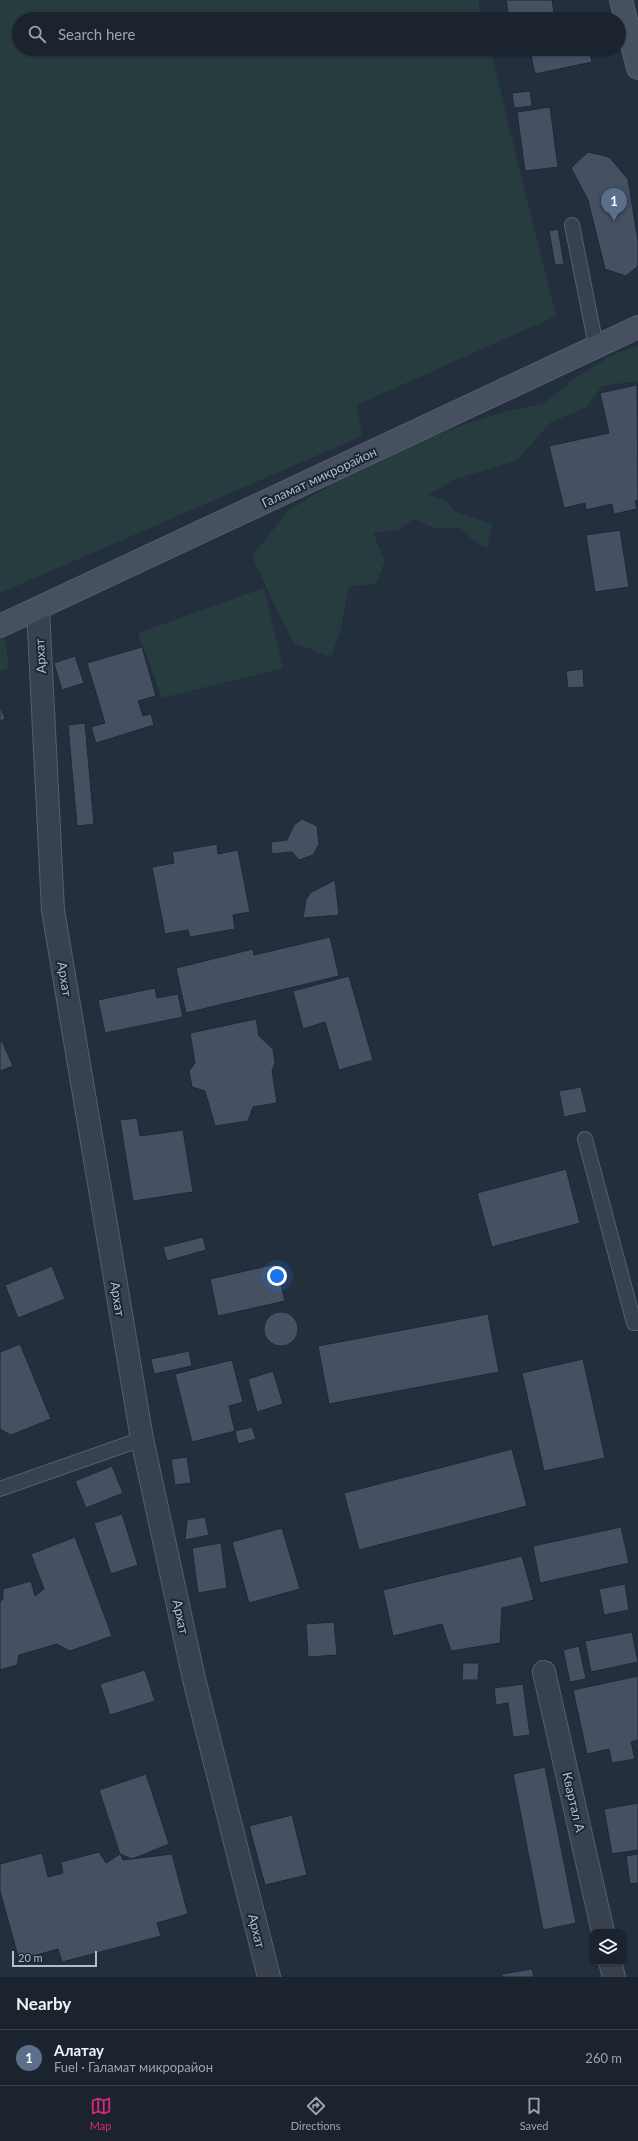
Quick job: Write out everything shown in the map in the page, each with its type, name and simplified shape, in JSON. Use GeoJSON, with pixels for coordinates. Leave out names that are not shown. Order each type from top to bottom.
{"type":"FeatureCollection","features":[{"type":"Feature","properties":{"kind":"street"},"geometry":{"type":"LineString","coordinates":[[621,0],[624,12]]}},
{"type":"Feature","properties":{"kind":"street"},"geometry":{"type":"LineString","coordinates":[[626,20],[638,68]]}},
{"type":"Feature","properties":{"kind":"street","name":"Галамат микрорайон"},"geometry":{"type":"LineString","coordinates":[[0,626],[638,327]]}},
{"type":"Feature","properties":{"kind":"street","name":"Архат"},"geometry":{"type":"LineString","coordinates":[[38,609],[53,910],[142,1439],[194,1679],[269,1977]]}},
{"type":"Feature","properties":{"kind":"street","name":"Квартал А"},"geometry":{"type":"LineString","coordinates":[[544,1672],[602,1929]]}},
{"type":"Feature","properties":{"kind":"street"},"geometry":{"type":"LineString","coordinates":[[611,1965],[614,1977]]}},
{"type":"Feature","properties":{"kind":"lane"},"geometry":{"type":"LineString","coordinates":[[572,225],[596,346]]}},
{"type":"Feature","properties":{"kind":"lane"},"geometry":{"type":"LineString","coordinates":[[585,1139],[634,1324],[638,1323]]}},
{"type":"Feature","properties":{"kind":"lane"},"geometry":{"type":"LineString","coordinates":[[0,1489],[142,1439]]}},
{"type":"Feature","properties":{"kind":"green space"},"geometry":{"type":"Polygon","coordinates":[[[0,0],[478,0],[481,12],[12,12],[12,56],[492,56],[556,316],[357,405],[362,436],[0,593],[0,0]]]}},
{"type":"Feature","properties":{"kind":"green space"},"geometry":{"type":"Polygon","coordinates":[[[638,345],[638,381],[602,386],[587,407],[551,422],[516,461],[455,479],[428,495],[445,500],[456,512],[492,524],[487,549],[473,540],[459,527],[438,529],[413,519],[398,530],[373,533],[385,561],[376,584],[349,586],[341,628],[331,657],[294,643],[252,556],[288,511],[351,472],[450,429],[508,411],[543,404],[574,379],[610,356],[638,345]]]}},
{"type":"Feature","properties":{"kind":"green space"},"geometry":{"type":"Polygon","coordinates":[[[264,588],[283,668],[162,698],[138,633],[264,588]]]}},
{"type":"Feature","properties":{"kind":"green space"},"geometry":{"type":"Polygon","coordinates":[[[4,636],[9,667],[0,671],[0,638],[4,636]]]}},
{"type":"Feature","properties":{"kind":"building"},"geometry":{"type":"Polygon","coordinates":[[[506,0],[552,0],[554,12],[508,12],[506,0]]]}},
{"type":"Feature","properties":{"kind":"building"},"geometry":{"type":"Polygon","coordinates":[[[531,56],[591,56],[592,62],[535,74],[531,56]]]}},
{"type":"Feature","properties":{"kind":"building"},"geometry":{"type":"Polygon","coordinates":[[[530,91],[532,106],[514,108],[512,93],[530,91]]]}},
{"type":"Feature","properties":{"kind":"building"},"geometry":{"type":"Polygon","coordinates":[[[550,107],[558,167],[525,171],[517,112],[550,107]]]}},
{"type":"Feature","properties":{"kind":"building"},"geometry":{"type":"Polygon","coordinates":[[[588,152],[609,157],[628,179],[638,241],[638,266],[626,276],[605,269],[588,200],[571,168],[588,152]]]}},
{"type":"Feature","properties":{"kind":"building"},"geometry":{"type":"Polygon","coordinates":[[[558,229],[564,264],[555,265],[549,231],[558,229]]]}},
{"type":"Feature","properties":{"kind":"building"},"geometry":{"type":"Polygon","coordinates":[[[637,385],[638,500],[635,501],[637,509],[614,514],[612,504],[586,510],[585,503],[564,508],[549,446],[609,433],[600,393],[637,385]]]}},
{"type":"Feature","properties":{"kind":"building"},"geometry":{"type":"Polygon","coordinates":[[[620,530],[629,587],[595,592],[586,535],[620,530]]]}},
{"type":"Feature","properties":{"kind":"building"},"geometry":{"type":"Polygon","coordinates":[[[142,647],[156,696],[138,701],[143,716],[151,714],[154,725],[96,743],[91,727],[105,723],[87,663],[142,647]]]}},
{"type":"Feature","properties":{"kind":"building"},"geometry":{"type":"Polygon","coordinates":[[[75,656],[84,683],[62,690],[54,663],[75,656]]]}},
{"type":"Feature","properties":{"kind":"building"},"geometry":{"type":"Polygon","coordinates":[[[583,669],[584,687],[568,688],[566,671],[583,669]]]}},
{"type":"Feature","properties":{"kind":"building"},"geometry":{"type":"Polygon","coordinates":[[[0,705],[5,719],[0,721],[0,705]]]}},
{"type":"Feature","properties":{"kind":"building"},"geometry":{"type":"Polygon","coordinates":[[[85,723],[94,824],[77,826],[68,725],[85,723]]]}},
{"type":"Feature","properties":{"kind":"building"},"geometry":{"type":"Polygon","coordinates":[[[302,819],[317,826],[319,844],[313,855],[299,860],[292,852],[272,854],[271,842],[287,840],[294,825],[302,819]]]}},
{"type":"Feature","properties":{"kind":"building"},"geometry":{"type":"Polygon","coordinates":[[[217,844],[218,854],[238,850],[250,912],[233,915],[235,929],[190,937],[188,930],[165,934],[152,867],[174,863],[172,852],[217,844]]]}},
{"type":"Feature","properties":{"kind":"building"},"geometry":{"type":"Polygon","coordinates":[[[335,880],[339,915],[303,918],[306,900],[310,893],[335,880]]]}},
{"type":"Feature","properties":{"kind":"building"},"geometry":{"type":"Polygon","coordinates":[[[330,937],[339,976],[186,1013],[176,968],[253,949],[254,955],[330,937]]]}},
{"type":"Feature","properties":{"kind":"building"},"geometry":{"type":"Polygon","coordinates":[[[349,976],[373,1060],[339,1070],[325,1022],[303,1029],[293,991],[349,976]]]}},
{"type":"Feature","properties":{"kind":"building"},"geometry":{"type":"Polygon","coordinates":[[[155,988],[157,998],[178,994],[183,1017],[105,1033],[98,1000],[155,988]]]}},
{"type":"Feature","properties":{"kind":"building"},"geometry":{"type":"Polygon","coordinates":[[[256,1019],[259,1036],[273,1049],[275,1063],[272,1071],[277,1103],[253,1107],[248,1121],[215,1126],[205,1091],[192,1087],[189,1071],[195,1063],[190,1033],[256,1019]]]}},
{"type":"Feature","properties":{"kind":"building"},"geometry":{"type":"Polygon","coordinates":[[[2,1041],[13,1066],[0,1071],[0,1042],[2,1041]]]}},
{"type":"Feature","properties":{"kind":"building"},"geometry":{"type":"Polygon","coordinates":[[[581,1087],[587,1112],[564,1117],[559,1091],[581,1087]]]}},
{"type":"Feature","properties":{"kind":"building"},"geometry":{"type":"Polygon","coordinates":[[[137,1118],[140,1136],[183,1130],[193,1192],[133,1201],[120,1120],[137,1118]]]}},
{"type":"Feature","properties":{"kind":"building"},"geometry":{"type":"Polygon","coordinates":[[[566,1169],[580,1223],[492,1247],[477,1193],[566,1169]]]}},
{"type":"Feature","properties":{"kind":"building"},"geometry":{"type":"Polygon","coordinates":[[[203,1237],[206,1250],[167,1261],[163,1247],[203,1237]]]}},
{"type":"Feature","properties":{"kind":"building"},"geometry":{"type":"Polygon","coordinates":[[[276,1264],[285,1301],[218,1316],[210,1279],[276,1264]]]}},
{"type":"Feature","properties":{"kind":"building"},"geometry":{"type":"Polygon","coordinates":[[[52,1266],[65,1299],[18,1318],[5,1285],[52,1266]]]}},
{"type":"Feature","properties":{"kind":"building"},"geometry":{"type":"Polygon","coordinates":[[[278,1312],[284,1312],[288,1313],[295,1319],[298,1329],[297,1336],[291,1343],[284,1346],[278,1346],[274,1345],[267,1339],[264,1332],[264,1326],[265,1322],[271,1315],[278,1312]]]}},
{"type":"Feature","properties":{"kind":"building"},"geometry":{"type":"Polygon","coordinates":[[[488,1314],[499,1372],[329,1404],[318,1346],[488,1314]]]}},
{"type":"Feature","properties":{"kind":"building"},"geometry":{"type":"Polygon","coordinates":[[[20,1344],[51,1419],[11,1435],[0,1429],[0,1352],[20,1344]]]}},
{"type":"Feature","properties":{"kind":"building"},"geometry":{"type":"Polygon","coordinates":[[[189,1351],[192,1366],[154,1374],[151,1359],[189,1351]]]}},
{"type":"Feature","properties":{"kind":"building"},"geometry":{"type":"Polygon","coordinates":[[[583,1359],[605,1458],[544,1471],[522,1373],[583,1359]]]}},
{"type":"Feature","properties":{"kind":"building"},"geometry":{"type":"Polygon","coordinates":[[[232,1360],[243,1402],[229,1406],[235,1431],[192,1442],[175,1374],[232,1360]]]}},
{"type":"Feature","properties":{"kind":"building"},"geometry":{"type":"Polygon","coordinates":[[[273,1371],[283,1404],[257,1412],[248,1379],[273,1371]]]}},
{"type":"Feature","properties":{"kind":"building"},"geometry":{"type":"Polygon","coordinates":[[[252,1427],[256,1439],[238,1444],[235,1431],[252,1427]]]}},
{"type":"Feature","properties":{"kind":"building"},"geometry":{"type":"Polygon","coordinates":[[[512,1449],[527,1506],[359,1550],[344,1493],[512,1449]]]}},
{"type":"Feature","properties":{"kind":"building"},"geometry":{"type":"Polygon","coordinates":[[[187,1457],[191,1483],[175,1485],[171,1459],[187,1457]]]}},
{"type":"Feature","properties":{"kind":"building"},"geometry":{"type":"Polygon","coordinates":[[[112,1466],[123,1493],[86,1508],[75,1481],[112,1466]]]}},
{"type":"Feature","properties":{"kind":"building"},"geometry":{"type":"Polygon","coordinates":[[[122,1514],[138,1565],[111,1574],[94,1523],[122,1514]]]}},
{"type":"Feature","properties":{"kind":"building"},"geometry":{"type":"Polygon","coordinates":[[[205,1517],[209,1535],[185,1540],[187,1520],[205,1517]]]}},
{"type":"Feature","properties":{"kind":"building"},"geometry":{"type":"Polygon","coordinates":[[[621,1527],[629,1563],[540,1583],[533,1546],[621,1527]]]}},
{"type":"Feature","properties":{"kind":"building"},"geometry":{"type":"Polygon","coordinates":[[[282,1528],[300,1589],[249,1603],[232,1542],[282,1528]]]}},
{"type":"Feature","properties":{"kind":"building"},"geometry":{"type":"Polygon","coordinates":[[[75,1537],[112,1636],[70,1651],[57,1644],[19,1655],[17,1665],[0,1670],[0,1602],[3,1599],[3,1589],[31,1581],[35,1596],[44,1589],[31,1554],[75,1537]]]}},
{"type":"Feature","properties":{"kind":"building"},"geometry":{"type":"Polygon","coordinates":[[[221,1543],[227,1588],[198,1593],[192,1548],[221,1543]]]}},
{"type":"Feature","properties":{"kind":"building"},"geometry":{"type":"Polygon","coordinates":[[[522,1556],[534,1600],[502,1608],[500,1643],[451,1651],[442,1624],[393,1636],[383,1590],[522,1556]]]}},
{"type":"Feature","properties":{"kind":"building"},"geometry":{"type":"Polygon","coordinates":[[[625,1584],[629,1610],[604,1615],[599,1589],[625,1584]]]}},
{"type":"Feature","properties":{"kind":"building"},"geometry":{"type":"Polygon","coordinates":[[[334,1622],[337,1655],[308,1657],[306,1624],[334,1622]]]}},
{"type":"Feature","properties":{"kind":"building"},"geometry":{"type":"Polygon","coordinates":[[[632,1632],[638,1662],[591,1672],[585,1641],[632,1632]]]}},
{"type":"Feature","properties":{"kind":"building"},"geometry":{"type":"Polygon","coordinates":[[[579,1646],[586,1679],[570,1682],[563,1650],[579,1646]]]}},
{"type":"Feature","properties":{"kind":"building"},"geometry":{"type":"Polygon","coordinates":[[[463,1663],[479,1663],[478,1680],[462,1680],[463,1663]]]}},
{"type":"Feature","properties":{"kind":"building"},"geometry":{"type":"Polygon","coordinates":[[[145,1670],[155,1701],[110,1715],[100,1684],[145,1670]]]}},
{"type":"Feature","properties":{"kind":"building"},"geometry":{"type":"Polygon","coordinates":[[[638,1676],[638,1740],[631,1742],[635,1759],[612,1763],[609,1749],[587,1754],[573,1690],[638,1676]]]}},
{"type":"Feature","properties":{"kind":"building"},"geometry":{"type":"Polygon","coordinates":[[[523,1684],[530,1735],[513,1737],[508,1703],[496,1705],[494,1688],[523,1684]]]}},
{"type":"Feature","properties":{"kind":"building"},"geometry":{"type":"Polygon","coordinates":[[[545,1767],[576,1923],[543,1930],[513,1774],[545,1767]]]}},
{"type":"Feature","properties":{"kind":"building"},"geometry":{"type":"Polygon","coordinates":[[[146,1774],[169,1844],[132,1859],[120,1854],[99,1790],[146,1774]]]}},
{"type":"Feature","properties":{"kind":"building"},"geometry":{"type":"Polygon","coordinates":[[[638,1803],[638,1850],[612,1854],[604,1809],[638,1803]]]}},
{"type":"Feature","properties":{"kind":"building"},"geometry":{"type":"Polygon","coordinates":[[[292,1815],[307,1875],[265,1885],[249,1826],[292,1815]]]}},
{"type":"Feature","properties":{"kind":"building"},"geometry":{"type":"Polygon","coordinates":[[[99,1852],[106,1863],[120,1854],[123,1860],[172,1854],[188,1914],[157,1923],[161,1936],[62,1962],[58,1949],[19,1960],[0,1891],[0,1864],[42,1853],[48,1877],[63,1873],[61,1862],[99,1852]]]}},
{"type":"Feature","properties":{"kind":"building"},"geometry":{"type":"Polygon","coordinates":[[[638,1854],[638,1883],[630,1884],[626,1856],[638,1854]]]}},
{"type":"Feature","properties":{"kind":"building"},"geometry":{"type":"Polygon","coordinates":[[[532,1969],[534,1977],[502,1977],[502,1974],[532,1969]]]}},
{"type":"Feature","properties":{"kind":"place","name":"Алатау"},"geometry":{"type":"Point","coordinates":[614,221]}}]}
